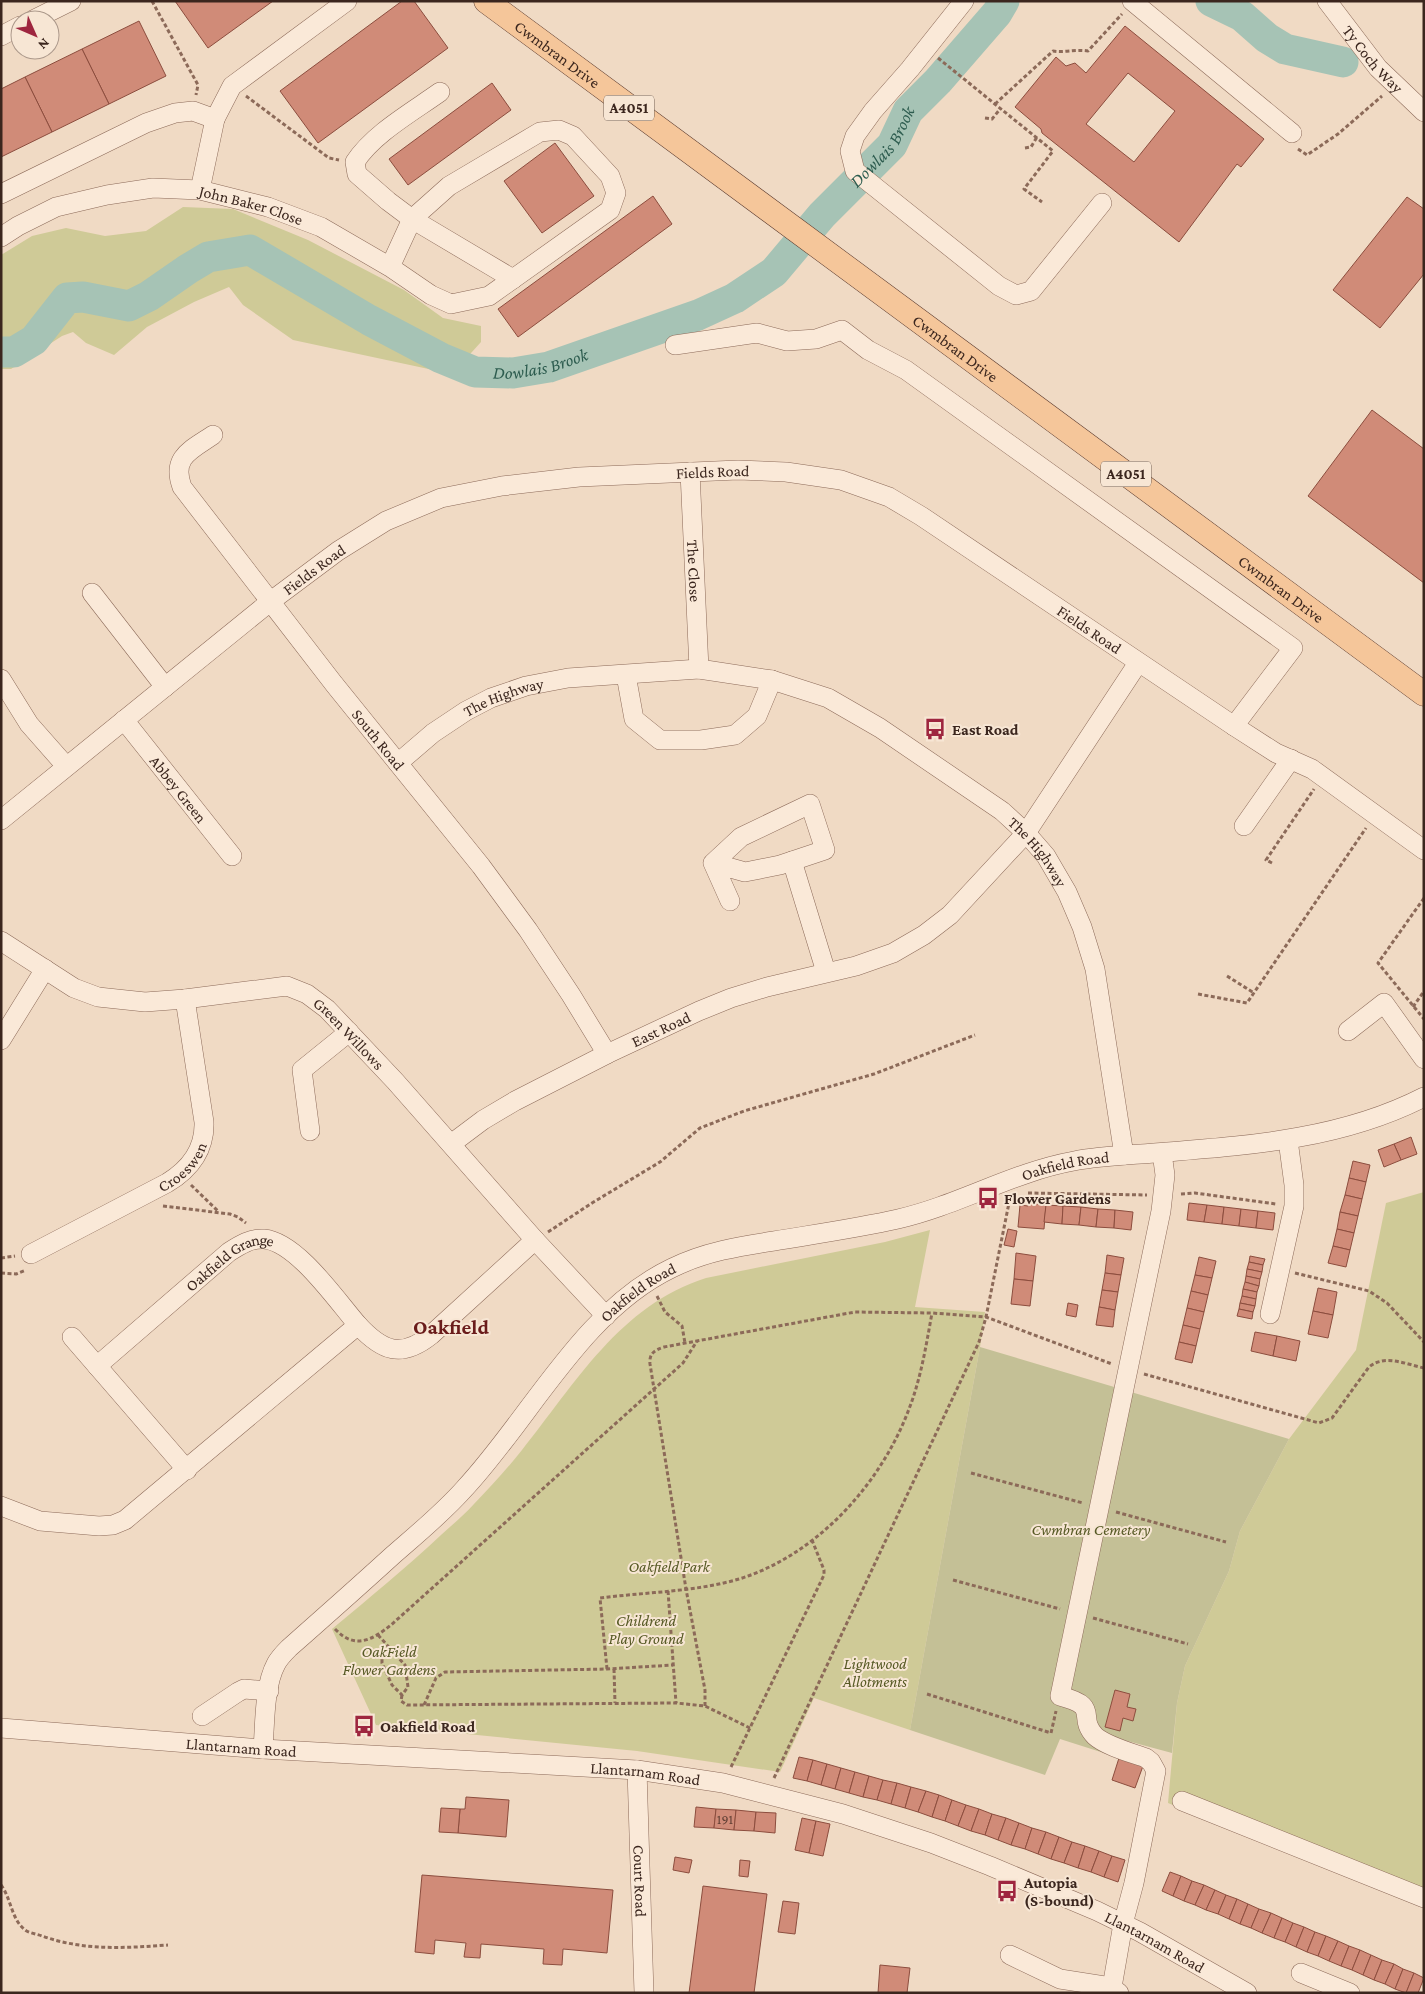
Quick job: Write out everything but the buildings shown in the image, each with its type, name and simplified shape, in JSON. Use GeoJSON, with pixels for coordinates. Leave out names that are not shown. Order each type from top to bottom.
{"type":"FeatureCollection","features":[{"type":"Feature","properties":{"kind":"main road","name":"Cwmbran Drive"},"geometry":{"type":"LineString","coordinates":[[486,1],[827,255],[1424,694]]}},
{"type":"Feature","properties":{"kind":"street"},"geometry":{"type":"LineString","coordinates":[[53,10],[71,1]]}},
{"type":"Feature","properties":{"kind":"street"},"geometry":{"type":"LineString","coordinates":[[200,190],[215,119],[232,86],[347,1]]}},
{"type":"Feature","properties":{"kind":"street"},"geometry":{"type":"LineString","coordinates":[[964,1],[873,111],[855,136],[850,151],[855,171],[998,286],[1016,295],[1031,291],[1102,203]]}},
{"type":"Feature","properties":{"kind":"street","name":"Ty Coch Way"},"geometry":{"type":"LineString","coordinates":[[1327,1],[1367,55],[1424,112]]}},
{"type":"Feature","properties":{"kind":"street"},"geometry":{"type":"LineString","coordinates":[[1132,2],[1292,133]]}},
{"type":"Feature","properties":{"kind":"street"},"geometry":{"type":"LineString","coordinates":[[390,266],[412,219],[449,186],[540,132],[559,130],[573,136],[610,176],[616,193],[610,210],[512,279],[412,219],[357,174],[355,162],[362,151],[440,92]]}},
{"type":"Feature","properties":{"kind":"street"},"geometry":{"type":"LineString","coordinates":[[1,194],[146,123],[175,113],[193,111],[215,119]]}},
{"type":"Feature","properties":{"kind":"street","name":"John Baker Close"},"geometry":{"type":"LineString","coordinates":[[1,237],[18,226],[56,207],[107,195],[153,188],[200,190],[268,207],[321,227],[390,266],[431,295],[451,304],[489,296],[512,279]]}},
{"type":"Feature","properties":{"kind":"street"},"geometry":{"type":"LineString","coordinates":[[676,345],[756,333],[787,341],[816,340],[842,330],[868,350],[906,370],[1293,648],[1234,726]]}},
{"type":"Feature","properties":{"kind":"street","name":"South Road"},"geometry":{"type":"LineString","coordinates":[[213,435],[186,453],[180,463],[178,475],[182,487],[334,684],[481,866],[528,930],[572,995],[607,1054]]}},
{"type":"Feature","properties":{"kind":"street","name":"Fields Road"},"geometry":{"type":"LineString","coordinates":[[1,820],[271,601],[338,551],[386,521],[441,498],[502,486],[579,476],[738,470],[786,472],[841,480],[889,497],[921,516],[1234,726],[1276,753],[1312,769],[1424,850]]}},
{"type":"Feature","properties":{"kind":"street","name":"The Close"},"geometry":{"type":"LineString","coordinates":[[690,472],[699,669]]}},
{"type":"Feature","properties":{"kind":"street"},"geometry":{"type":"LineString","coordinates":[[92,593],[165,687]]}},
{"type":"Feature","properties":{"kind":"street","name":"East Road"},"geometry":{"type":"LineString","coordinates":[[451,1144],[483,1120],[507,1106],[607,1054],[730,998],[826,972],[856,966],[893,953],[924,935],[950,915],[1026,833],[1138,663]]}},
{"type":"Feature","properties":{"kind":"street","name":"The Highway"},"geometry":{"type":"LineString","coordinates":[[398,763],[433,733],[466,711],[491,698],[526,686],[568,678],[699,669],[772,680],[828,698],[880,728],[1002,811],[1026,833],[1046,856],[1067,892],[1082,927],[1095,969],[1124,1155]]}},
{"type":"Feature","properties":{"kind":"street"},"geometry":{"type":"LineString","coordinates":[[626,675],[634,719],[660,740],[701,740],[736,735],[757,716],[772,680]]}},
{"type":"Feature","properties":{"kind":"street"},"geometry":{"type":"LineString","coordinates":[[1,679],[29,724],[66,766]]}},
{"type":"Feature","properties":{"kind":"street","name":"Abbey Green"},"geometry":{"type":"LineString","coordinates":[[124,720],[232,856]]}},
{"type":"Feature","properties":{"kind":"street"},"geometry":{"type":"LineString","coordinates":[[1244,826],[1291,759]]}},
{"type":"Feature","properties":{"kind":"street"},"geometry":{"type":"LineString","coordinates":[[810,804],[825,850],[792,861],[745,872],[713,863],[741,837],[810,804]]}},
{"type":"Feature","properties":{"kind":"street"},"geometry":{"type":"LineString","coordinates":[[792,861],[826,972]]}},
{"type":"Feature","properties":{"kind":"street"},"geometry":{"type":"LineString","coordinates":[[713,863],[730,901]]}},
{"type":"Feature","properties":{"kind":"street","name":"Green Willows"},"geometry":{"type":"LineString","coordinates":[[1,942],[74,988],[98,997],[145,1002],[287,986],[307,994],[327,1009],[349,1032],[535,1240],[606,1316]]}},
{"type":"Feature","properties":{"kind":"street"},"geometry":{"type":"LineString","coordinates":[[1,1040],[45,969]]}},
{"type":"Feature","properties":{"kind":"street","name":"Croeswen"},"geometry":{"type":"LineString","coordinates":[[31,1261],[180,1175],[197,1156],[204,1133],[185,999]]}},
{"type":"Feature","properties":{"kind":"street"},"geometry":{"type":"LineString","coordinates":[[1348,1031],[1384,1003],[1424,1059]]}},
{"type":"Feature","properties":{"kind":"street"},"geometry":{"type":"LineString","coordinates":[[310,1131],[302,1070],[349,1032]]}},
{"type":"Feature","properties":{"kind":"street","name":"Oakfield Road"},"geometry":{"type":"LineString","coordinates":[[263,1750],[271,1676],[277,1661],[288,1648],[462,1492],[577,1346],[606,1316],[651,1280],[672,1268],[719,1252],[900,1219],[1044,1168],[1075,1160],[1288,1140],[1362,1122],[1384,1115],[1424,1097]]}},
{"type":"Feature","properties":{"kind":"street"},"geometry":{"type":"LineString","coordinates":[[1270,1314],[1294,1206],[1294,1185],[1288,1140]]}},
{"type":"Feature","properties":{"kind":"street"},"geometry":{"type":"LineString","coordinates":[[1010,1955],[1060,1979],[1114,1991],[1123,1924],[1134,1883],[1156,1771],[1151,1762],[1146,1758],[1098,1738],[1091,1729],[1086,1709],[1082,1704],[1060,1696],[1163,1195],[1162,1153]]}},
{"type":"Feature","properties":{"kind":"street","name":"Oakfield Grange"},"geometry":{"type":"LineString","coordinates":[[97,1366],[229,1252],[253,1239],[276,1241],[288,1248],[370,1338],[381,1346],[392,1349],[412,1347],[431,1335],[535,1240]]}},
{"type":"Feature","properties":{"kind":"street"},"geometry":{"type":"LineString","coordinates":[[1,1506],[40,1521],[99,1526],[113,1525],[135,1513],[358,1325]]}},
{"type":"Feature","properties":{"kind":"street"},"geometry":{"type":"LineString","coordinates":[[72,1337],[187,1470]]}},
{"type":"Feature","properties":{"kind":"street"},"geometry":{"type":"LineString","coordinates":[[202,1716],[244,1689],[269,1691]]}},
{"type":"Feature","properties":{"kind":"street","name":"Llantarnam Road"},"geometry":{"type":"LineString","coordinates":[[1,1728],[263,1750],[637,1770],[723,1783],[843,1814],[931,1843],[1062,1895],[1123,1924],[1247,1993]]}},
{"type":"Feature","properties":{"kind":"street","name":"Court Road"},"geometry":{"type":"LineString","coordinates":[[637,1770],[644,1993]]}},
{"type":"Feature","properties":{"kind":"street"},"geometry":{"type":"LineString","coordinates":[[1182,1801],[1424,1898]]}},
{"type":"Feature","properties":{"kind":"street"},"geometry":{"type":"LineString","coordinates":[[1301,1973],[1318,1987],[1350,1993]]}},
{"type":"Feature","properties":{"kind":"path"},"geometry":{"type":"LineString","coordinates":[[152,1],[198,85],[193,111]]}},
{"type":"Feature","properties":{"kind":"path"},"geometry":{"type":"LineString","coordinates":[[995,104],[1053,51],[1060,52],[1072,49],[1088,51],[1132,2]]}},
{"type":"Feature","properties":{"kind":"path"},"geometry":{"type":"LineString","coordinates":[[926,49],[1053,151],[1024,189],[1042,202]]}},
{"type":"Feature","properties":{"kind":"path"},"geometry":{"type":"LineString","coordinates":[[232,86],[329,158],[355,162]]}},
{"type":"Feature","properties":{"kind":"path"},"geometry":{"type":"LineString","coordinates":[[1292,133],[1298,149],[1307,155],[1338,134],[1382,96],[1402,92]]}},
{"type":"Feature","properties":{"kind":"path"},"geometry":{"type":"LineString","coordinates":[[985,118],[992,119],[1001,108]]}},
{"type":"Feature","properties":{"kind":"path"},"geometry":{"type":"LineString","coordinates":[[1025,148],[1031,147],[1037,137]]}},
{"type":"Feature","properties":{"kind":"path"},"geometry":{"type":"LineString","coordinates":[[1272,863],[1266,860],[1322,776]]}},
{"type":"Feature","properties":{"kind":"path"},"geometry":{"type":"LineString","coordinates":[[1198,994],[1247,1003],[1375,815]]}},
{"type":"Feature","properties":{"kind":"path"},"geometry":{"type":"LineString","coordinates":[[1424,898],[1378,963],[1424,1019]]}},
{"type":"Feature","properties":{"kind":"path"},"geometry":{"type":"LineString","coordinates":[[1227,976],[1254,994]]}},
{"type":"Feature","properties":{"kind":"path"},"geometry":{"type":"LineString","coordinates":[[1413,1007],[1424,991]]}},
{"type":"Feature","properties":{"kind":"path"},"geometry":{"type":"LineString","coordinates":[[535,1240],[592,1202],[660,1162],[700,1128],[744,1111],[874,1074],[975,1035]]}},
{"type":"Feature","properties":{"kind":"path"},"geometry":{"type":"LineString","coordinates":[[180,1175],[220,1212]]}},
{"type":"Feature","properties":{"kind":"path"},"geometry":{"type":"LineString","coordinates":[[766,1794],[979,1342],[986,1317],[1011,1193],[1002,1197]]}},
{"type":"Feature","properties":{"kind":"path"},"geometry":{"type":"LineString","coordinates":[[1021,1193],[1163,1195],[1194,1193],[1294,1206]]}},
{"type":"Feature","properties":{"kind":"path"},"geometry":{"type":"LineString","coordinates":[[155,1208],[163,1206],[220,1212],[238,1217],[249,1227],[253,1239]]}},
{"type":"Feature","properties":{"kind":"path"},"geometry":{"type":"LineString","coordinates":[[1,1273],[16,1274],[31,1261]]}},
{"type":"Feature","properties":{"kind":"path"},"geometry":{"type":"LineString","coordinates":[[1280,1269],[1369,1291],[1387,1303],[1424,1342]]}},
{"type":"Feature","properties":{"kind":"path"},"geometry":{"type":"LineString","coordinates":[[651,1280],[665,1312],[682,1326],[685,1343]]}},
{"type":"Feature","properties":{"kind":"path"},"geometry":{"type":"LineString","coordinates":[[705,1706],[705,1690],[686,1589],[650,1364],[651,1354],[660,1348],[855,1312],[932,1313],[986,1317],[1126,1369],[1319,1424],[1332,1418],[1369,1366],[1375,1362],[1388,1360],[1424,1368]]}},
{"type":"Feature","properties":{"kind":"path"},"geometry":{"type":"LineString","coordinates":[[607,1669],[600,1598],[686,1589],[739,1579],[759,1572],[794,1553],[812,1540],[859,1494],[883,1463],[893,1446],[916,1391],[932,1313]]}},
{"type":"Feature","properties":{"kind":"path"},"geometry":{"type":"LineString","coordinates":[[324,1617],[346,1638],[364,1641],[378,1635],[654,1390],[683,1363],[698,1340]]}},
{"type":"Feature","properties":{"kind":"path"},"geometry":{"type":"LineString","coordinates":[[723,1783],[824,1575],[824,1570],[812,1540]]}},
{"type":"Feature","properties":{"kind":"path"},"geometry":{"type":"LineString","coordinates":[[668,1591],[676,1702]]}},
{"type":"Feature","properties":{"kind":"path"},"geometry":{"type":"LineString","coordinates":[[378,1635],[406,1668],[408,1687],[402,1695],[401,1701],[405,1705],[676,1702],[705,1706],[750,1728]]}},
{"type":"Feature","properties":{"kind":"path"},"geometry":{"type":"LineString","coordinates":[[391,1649],[383,1658],[382,1663],[392,1685],[402,1695]]}},
{"type":"Feature","properties":{"kind":"path"},"geometry":{"type":"LineString","coordinates":[[424,1705],[436,1678],[444,1672],[607,1669],[673,1665]]}},
{"type":"Feature","properties":{"kind":"path"},"geometry":{"type":"LineString","coordinates":[[614,1668],[615,1703]]}},
{"type":"Feature","properties":{"kind":"path"},"geometry":{"type":"LineString","coordinates":[[927,1694],[1051,1733],[1060,1696]]}},
{"type":"Feature","properties":{"kind":"path"},"geometry":{"type":"LineString","coordinates":[[1,1885],[7,1893],[12,1911],[24,1929],[58,1942],[112,1949],[168,1945]]}},
{"type":"Feature","properties":{"kind":"green space"},"geometry":{"type":"Polygon","coordinates":[[[183,207],[233,209],[308,240],[404,290],[443,318],[481,326],[481,342],[452,374],[293,340],[243,305],[229,287],[194,302],[147,327],[114,355],[86,343],[73,332],[62,336],[11,369],[1,369],[1,255],[32,236],[66,228],[105,236],[146,231],[183,207]]]}},
{"type":"Feature","properties":{"kind":"green space"},"geometry":{"type":"Polygon","coordinates":[[[1424,1192],[1424,1905],[1168,1803],[1177,1703],[1185,1666],[1229,1571],[1240,1531],[1289,1439],[1356,1350],[1386,1203],[1424,1192]]]}},
{"type":"Feature","properties":{"kind":"green space","name":"Oakfield Park"},"geometry":{"type":"Polygon","coordinates":[[[930,1230],[915,1307],[985,1312],[910,1730],[814,1698],[780,1772],[637,1751],[376,1725],[332,1629],[387,1583],[470,1508],[516,1457],[602,1349],[624,1327],[648,1307],[676,1290],[706,1278],[885,1242],[930,1230]]]}},
{"type":"Feature","properties":{"kind":"green space","name":"Cwmbran Cemetery"},"geometry":{"type":"Polygon","coordinates":[[[980,1347],[1289,1439],[1240,1531],[1229,1571],[1185,1666],[1177,1703],[1172,1753],[1109,1736],[1104,1753],[1060,1739],[1045,1775],[910,1730],[980,1347]]]}},
{"type":"Feature","properties":{"kind":"waterway","name":"Dowlais Brook"},"geometry":{"type":"LineString","coordinates":[[1,352],[14,352],[34,340],[67,298],[83,297],[129,306],[149,296],[208,257],[250,250],[369,320],[441,358],[475,372],[513,373],[549,367],[698,315],[735,298],[774,272],[822,215],[892,145],[908,111],[938,81],[997,13],[1004,1]]}},
{"type":"Feature","properties":{"kind":"waterway","name":"Dowlais Brook"},"geometry":{"type":"LineString","coordinates":[[1211,1],[1242,16],[1267,38],[1285,49],[1343,62]]}},
{"type":"Feature","properties":{"kind":"place","name":"East Road"},"geometry":{"type":"Point","coordinates":[935,729]}},
{"type":"Feature","properties":{"kind":"place","name":"Flower Gardens"},"geometry":{"type":"Point","coordinates":[988,1198]}},
{"type":"Feature","properties":{"kind":"place","name":"Oakfield Road"},"geometry":{"type":"Point","coordinates":[364,1726]}},
{"type":"Feature","properties":{"kind":"place","name":"Autopia (S-bound)"},"geometry":{"type":"Point","coordinates":[1007,1891]}},
{"type":"Feature","properties":{"kind":"district","name":"Oakfield"},"geometry":{"type":"Point","coordinates":[451,1327]}},
{"type":"Feature","properties":{"kind":"park label","name":"Childrend Play Ground"},"geometry":{"type":"Point","coordinates":[646,1629]}},
{"type":"Feature","properties":{"kind":"park label","name":"OakField Flower Gardens"},"geometry":{"type":"Point","coordinates":[389,1660]}},
{"type":"Feature","properties":{"kind":"park label","name":"Lightwood Allotments"},"geometry":{"type":"Point","coordinates":[875,1672]}}]}
